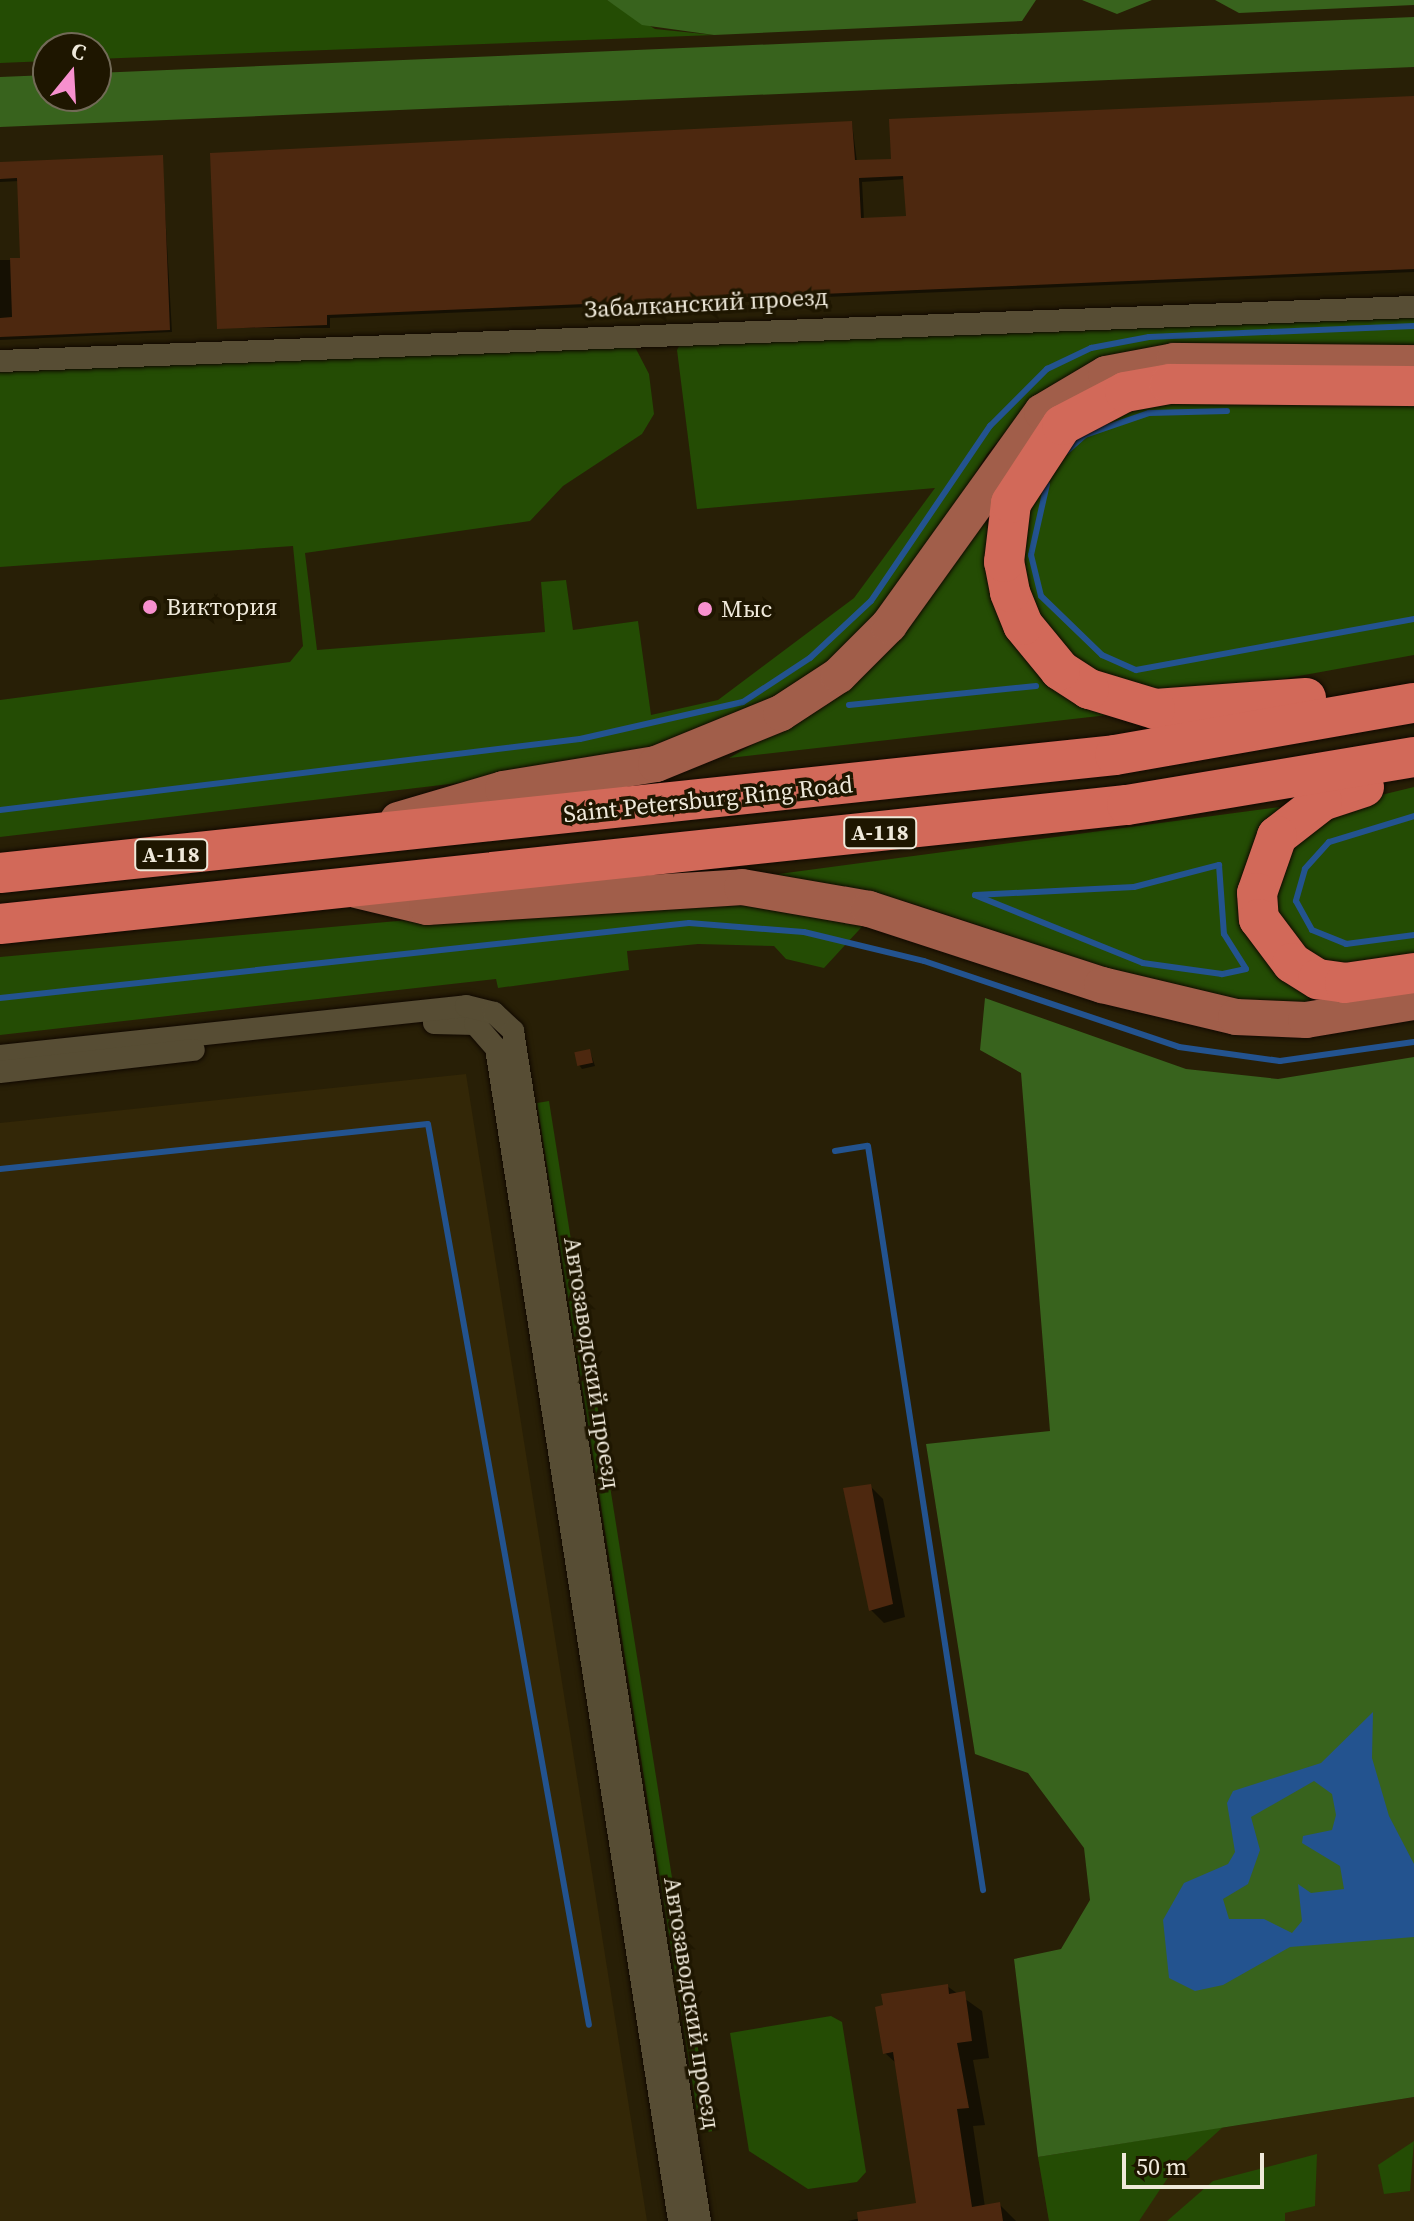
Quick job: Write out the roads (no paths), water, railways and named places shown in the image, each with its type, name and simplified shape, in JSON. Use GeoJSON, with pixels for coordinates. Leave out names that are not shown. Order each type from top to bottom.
{"type":"FeatureCollection","features":[{"type":"Feature","properties":{"kind":"highway"},"geometry":{"type":"LineString","coordinates":[[1369,711],[1311,698],[1155,709],[1089,689],[1060,670],[1023,625],[1004,562],[1005,533],[1011,503],[1042,446],[1062,425],[1125,392],[1170,384],[1414,386]]}},
{"type":"Feature","properties":{"kind":"highway","name":"Saint Petersburg Ring Road"},"geometry":{"type":"LineString","coordinates":[[0,873],[1115,755],[1414,703]]}},
{"type":"Feature","properties":{"kind":"highway"},"geometry":{"type":"LineString","coordinates":[[1414,759],[1302,814],[1277,836],[1257,893],[1271,941],[1318,979],[1345,983],[1414,973]]}},
{"type":"Feature","properties":{"kind":"highway","name":"А-118"},"geometry":{"type":"LineString","coordinates":[[0,924],[1127,805],[1414,759]]}},
{"type":"Feature","properties":{"kind":"main road"},"geometry":{"type":"LineString","coordinates":[[342,836],[503,789],[656,764],[781,713],[839,675],[889,625],[1042,412],[1106,374],[1174,361],[1414,363]]}},
{"type":"Feature","properties":{"kind":"main road"},"geometry":{"type":"LineString","coordinates":[[342,887],[427,907],[742,887],[869,909],[1102,985],[1236,1017],[1306,1020],[1414,1002]]}},
{"type":"Feature","properties":{"kind":"street","name":"Забалканский проезд"},"geometry":{"type":"LineString","coordinates":[[0,361],[1414,307]]}},
{"type":"Feature","properties":{"kind":"street","name":"Автозаводский проезд"},"geometry":{"type":"LineString","coordinates":[[0,1056],[466,1006],[494,1013],[513,1031],[700,2221]]}},
{"type":"Feature","properties":{"kind":"street","name":"Автозаводский проезд"},"geometry":{"type":"LineString","coordinates":[[0,1072],[460,1021],[491,1037],[679,2221]]}},
{"type":"Feature","properties":{"kind":"water"},"geometry":{"type":"Polygon","coordinates":[[[1373,1712],[1372,1758],[1389,1816],[1414,1864],[1414,1937],[1290,1947],[1223,1985],[1195,1991],[1169,1978],[1163,1920],[1184,1883],[1228,1864],[1235,1852],[1227,1803],[1233,1791],[1321,1763],[1373,1712]],[[1314,1781],[1251,1817],[1260,1850],[1248,1884],[1223,1899],[1229,1919],[1264,1919],[1292,1933],[1302,1921],[1298,1884],[1311,1893],[1344,1889],[1340,1866],[1302,1843],[1303,1836],[1332,1830],[1336,1815],[1332,1794],[1314,1781]]]}},
{"type":"Feature","properties":{"kind":"waterway"},"geometry":{"type":"LineString","coordinates":[[0,810],[580,739],[743,702],[810,658],[871,601],[990,426],[1047,369],[1091,348],[1149,337],[1414,326]]}},
{"type":"Feature","properties":{"kind":"waterway"},"geometry":{"type":"LineString","coordinates":[[1067,451],[1085,435],[1149,413],[1227,411]]}},
{"type":"Feature","properties":{"kind":"waterway"},"geometry":{"type":"LineString","coordinates":[[1047,484],[1031,555],[1041,596],[1102,655],[1136,670],[1414,619]]}},
{"type":"Feature","properties":{"kind":"waterway"},"geometry":{"type":"LineString","coordinates":[[849,705],[1036,686]]}},
{"type":"Feature","properties":{"kind":"waterway"},"geometry":{"type":"LineString","coordinates":[[1414,816],[1329,842],[1305,869],[1296,901],[1312,930],[1346,944],[1414,935]]}},
{"type":"Feature","properties":{"kind":"waterway"},"geometry":{"type":"LineString","coordinates":[[1219,865],[1224,934],[1246,969],[1222,974],[1143,963],[975,895],[1134,887],[1219,865]]}},
{"type":"Feature","properties":{"kind":"waterway"},"geometry":{"type":"LineString","coordinates":[[0,998],[689,923],[804,932],[924,961],[1179,1047],[1280,1061],[1414,1042]]}},
{"type":"Feature","properties":{"kind":"waterway"},"geometry":{"type":"LineString","coordinates":[[0,1169],[428,1124],[589,2025]]}},
{"type":"Feature","properties":{"kind":"waterway"},"geometry":{"type":"LineString","coordinates":[[835,1151],[868,1146],[983,1890]]}},
{"type":"Feature","properties":{"kind":"place","name":"Виктория"},"geometry":{"type":"Point","coordinates":[150,607]}},
{"type":"Feature","properties":{"kind":"place","name":"Мыс"},"geometry":{"type":"Point","coordinates":[705,609]}}]}
